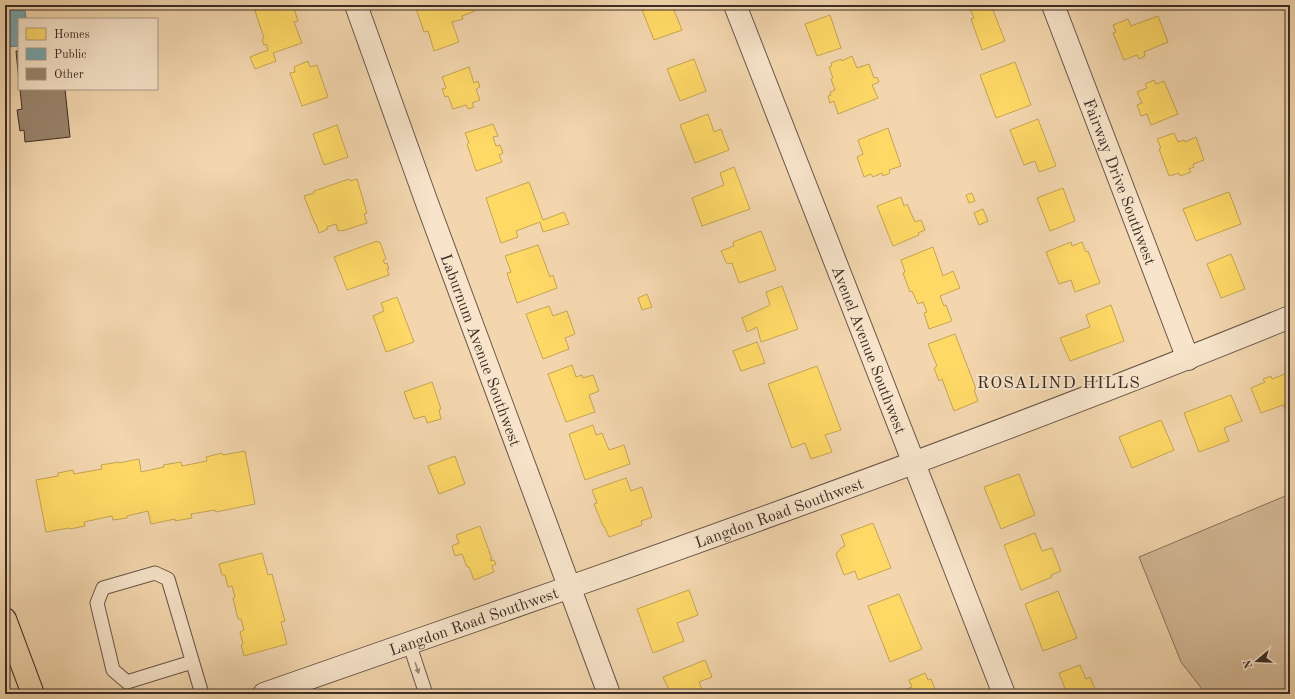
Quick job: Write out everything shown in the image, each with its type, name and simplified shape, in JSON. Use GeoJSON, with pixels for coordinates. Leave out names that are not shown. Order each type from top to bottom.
{"type":"FeatureCollection","features":[{"type":"Feature","properties":{"kind":"main road"},"geometry":{"type":"LineString","coordinates":[[5,619],[33,694]]}},
{"type":"Feature","properties":{"kind":"street","name":"Laburnum Avenue Southwest"},"geometry":{"type":"LineString","coordinates":[[356,5],[424,196],[609,694]]}},
{"type":"Feature","properties":{"kind":"street","name":"Avenel Avenue Southwest"},"geometry":{"type":"LineString","coordinates":[[736,5],[1004,694]]}},
{"type":"Feature","properties":{"kind":"street","name":"Fairway Drive Southwest"},"geometry":{"type":"LineString","coordinates":[[1053,5],[1188,359]]}},
{"type":"Feature","properties":{"kind":"street","name":"Langdon Road Southwest"},"geometry":{"type":"LineString","coordinates":[[264,694],[569,588],[914,463],[1188,359],[1290,317]]}},
{"type":"Feature","properties":{"kind":"lane"},"geometry":{"type":"LineString","coordinates":[[192,662],[127,682],[113,670],[97,603],[103,588],[155,573],[168,579],[202,694]]}},
{"type":"Feature","properties":{"kind":"lane"},"geometry":{"type":"LineString","coordinates":[[409,643],[426,694]]}},
{"type":"Feature","properties":{"kind":"shaded area"},"geometry":{"type":"Polygon","coordinates":[[[1290,494],[1290,694],[1206,694],[1181,662],[1139,557],[1290,494]]]}},
{"type":"Feature","properties":{"kind":"building: Homes"},"geometry":{"type":"Polygon","coordinates":[[[263,5],[293,5],[298,21],[294,22],[302,43],[273,53],[276,61],[255,69],[250,57],[268,50],[262,39],[264,38],[254,8],[263,5]]]}},
{"type":"Feature","properties":{"kind":"building: Homes"},"geometry":{"type":"Polygon","coordinates":[[[415,5],[473,5],[475,11],[462,16],[463,19],[452,22],[459,42],[434,51],[428,31],[424,32],[415,5]]]}},
{"type":"Feature","properties":{"kind":"building: Homes"},"geometry":{"type":"Polygon","coordinates":[[[640,5],[672,5],[682,30],[654,40],[640,5]]]}},
{"type":"Feature","properties":{"kind":"building: Homes"},"geometry":{"type":"Polygon","coordinates":[[[979,5],[991,5],[1005,41],[982,50],[971,19],[974,18],[970,9],[979,5]]]}},
{"type":"Feature","properties":{"kind":"building: Homes"},"geometry":{"type":"Polygon","coordinates":[[[830,15],[841,48],[817,56],[805,24],[830,15]]]}},
{"type":"Feature","properties":{"kind":"building: Homes"},"geometry":{"type":"Polygon","coordinates":[[[1158,16],[1168,42],[1144,52],[1145,56],[1139,59],[1137,55],[1124,60],[1113,33],[1116,32],[1113,25],[1128,19],[1131,26],[1158,16]]]}},
{"type":"Feature","properties":{"kind":"building: Homes"},"geometry":{"type":"Polygon","coordinates":[[[852,56],[857,68],[869,64],[874,78],[877,77],[879,82],[872,85],[878,98],[838,114],[834,101],[830,103],[828,96],[831,95],[830,92],[835,90],[829,67],[832,66],[831,63],[841,59],[842,61],[852,56]]]}},
{"type":"Feature","properties":{"kind":"building: Homes"},"geometry":{"type":"Polygon","coordinates":[[[694,59],[706,91],[680,101],[667,69],[694,59]]]}},
{"type":"Feature","properties":{"kind":"building: Homes"},"geometry":{"type":"Polygon","coordinates":[[[308,61],[310,67],[317,65],[328,97],[302,106],[290,73],[295,72],[294,67],[308,61]]]}},
{"type":"Feature","properties":{"kind":"building: Homes"},"geometry":{"type":"Polygon","coordinates":[[[1015,62],[1031,105],[996,118],[980,75],[1015,62]]]}},
{"type":"Feature","properties":{"kind":"building: Homes"},"geometry":{"type":"Polygon","coordinates":[[[469,67],[474,83],[478,81],[480,87],[476,89],[480,100],[472,103],[474,107],[468,109],[466,105],[453,109],[448,96],[445,97],[442,89],[446,88],[442,77],[469,67]]]}},
{"type":"Feature","properties":{"kind":"building: Homes"},"geometry":{"type":"Polygon","coordinates":[[[1154,80],[1156,84],[1164,81],[1178,114],[1151,125],[1147,114],[1141,116],[1137,105],[1142,103],[1137,92],[1147,88],[1145,84],[1154,80]]]}},
{"type":"Feature","properties":{"kind":"building: Homes"},"geometry":{"type":"Polygon","coordinates":[[[708,114],[714,132],[721,129],[729,150],[695,163],[680,125],[708,114]]]}},
{"type":"Feature","properties":{"kind":"building: Homes"},"geometry":{"type":"Polygon","coordinates":[[[1038,119],[1056,166],[1039,172],[1035,161],[1024,165],[1010,130],[1038,119]]]}},
{"type":"Feature","properties":{"kind":"building: Homes"},"geometry":{"type":"Polygon","coordinates":[[[493,124],[498,136],[493,137],[496,146],[500,145],[503,153],[499,155],[502,162],[476,171],[465,133],[493,124]]]}},
{"type":"Feature","properties":{"kind":"building: Homes"},"geometry":{"type":"Polygon","coordinates":[[[337,125],[348,157],[324,165],[313,134],[337,125]]]}},
{"type":"Feature","properties":{"kind":"building: Homes"},"geometry":{"type":"Polygon","coordinates":[[[888,128],[901,166],[889,170],[890,173],[883,176],[882,173],[873,177],[871,174],[864,177],[857,157],[863,154],[858,140],[888,128]]]}},
{"type":"Feature","properties":{"kind":"building: Homes"},"geometry":{"type":"Polygon","coordinates":[[[1174,133],[1178,142],[1184,140],[1185,142],[1196,137],[1204,160],[1193,164],[1194,167],[1189,169],[1191,172],[1180,176],[1179,173],[1169,176],[1157,139],[1174,133]]]}},
{"type":"Feature","properties":{"kind":"building: Homes"},"geometry":{"type":"Polygon","coordinates":[[[734,167],[750,209],[702,226],[692,198],[724,185],[720,173],[734,167]]]}},
{"type":"Feature","properties":{"kind":"building: Homes"},"geometry":{"type":"Polygon","coordinates":[[[349,179],[350,181],[357,179],[367,213],[364,214],[367,223],[342,231],[338,231],[336,224],[327,227],[328,229],[319,233],[304,196],[349,179]]]}},
{"type":"Feature","properties":{"kind":"building: Homes"},"geometry":{"type":"Polygon","coordinates":[[[529,182],[543,220],[564,212],[569,224],[543,232],[540,222],[516,231],[518,237],[501,243],[486,198],[529,182]]]}},
{"type":"Feature","properties":{"kind":"building: Homes"},"geometry":{"type":"Polygon","coordinates":[[[1063,188],[1075,221],[1050,231],[1037,198],[1063,188]]]}},
{"type":"Feature","properties":{"kind":"building: Homes"},"geometry":{"type":"Polygon","coordinates":[[[1229,192],[1241,224],[1196,241],[1183,209],[1229,192]]]}},
{"type":"Feature","properties":{"kind":"building: Homes"},"geometry":{"type":"Polygon","coordinates":[[[972,193],[975,201],[969,203],[966,195],[972,193]]]}},
{"type":"Feature","properties":{"kind":"building: Homes"},"geometry":{"type":"Polygon","coordinates":[[[901,197],[904,206],[907,204],[915,222],[921,220],[925,230],[918,233],[919,235],[893,246],[877,206],[901,197]]]}},
{"type":"Feature","properties":{"kind":"building: Homes"},"geometry":{"type":"Polygon","coordinates":[[[983,209],[988,221],[979,225],[974,213],[983,209]]]}},
{"type":"Feature","properties":{"kind":"building: Homes"},"geometry":{"type":"Polygon","coordinates":[[[761,231],[776,270],[739,283],[732,263],[727,264],[721,251],[734,246],[733,242],[761,231]]]}},
{"type":"Feature","properties":{"kind":"building: Homes"},"geometry":{"type":"Polygon","coordinates":[[[377,241],[380,242],[386,259],[383,260],[385,264],[387,263],[389,275],[347,290],[334,257],[377,241]]]}},
{"type":"Feature","properties":{"kind":"building: Homes"},"geometry":{"type":"Polygon","coordinates":[[[1071,242],[1072,246],[1082,242],[1086,252],[1088,251],[1100,283],[1075,292],[1071,280],[1059,284],[1046,252],[1071,242]]]}},
{"type":"Feature","properties":{"kind":"building: Homes"},"geometry":{"type":"Polygon","coordinates":[[[538,245],[550,277],[553,275],[557,288],[517,303],[507,273],[511,272],[505,256],[538,245]]]}},
{"type":"Feature","properties":{"kind":"building: Homes"},"geometry":{"type":"Polygon","coordinates":[[[933,247],[943,276],[953,271],[960,288],[940,296],[944,306],[946,305],[952,321],[929,329],[924,313],[927,312],[923,302],[918,304],[912,291],[910,292],[903,273],[905,272],[901,260],[933,247]]]}},
{"type":"Feature","properties":{"kind":"building: Homes"},"geometry":{"type":"Polygon","coordinates":[[[1231,254],[1245,289],[1221,298],[1207,264],[1231,254]]]}},
{"type":"Feature","properties":{"kind":"building: Homes"},"geometry":{"type":"Polygon","coordinates":[[[782,286],[798,329],[761,342],[757,327],[747,332],[742,318],[770,305],[766,292],[782,286]]]}},
{"type":"Feature","properties":{"kind":"building: Homes"},"geometry":{"type":"Polygon","coordinates":[[[647,294],[652,307],[642,310],[638,298],[647,294]]]}},
{"type":"Feature","properties":{"kind":"building: Homes"},"geometry":{"type":"Polygon","coordinates":[[[397,297],[414,342],[386,352],[373,316],[384,311],[381,303],[397,297]]]}},
{"type":"Feature","properties":{"kind":"building: Homes"},"geometry":{"type":"Polygon","coordinates":[[[1111,305],[1124,341],[1070,361],[1060,338],[1090,327],[1086,315],[1111,305]]]}},
{"type":"Feature","properties":{"kind":"building: Homes"},"geometry":{"type":"Polygon","coordinates":[[[549,306],[553,316],[567,311],[575,334],[565,338],[569,349],[543,359],[526,314],[549,306]]]}},
{"type":"Feature","properties":{"kind":"building: Homes"},"geometry":{"type":"Polygon","coordinates":[[[955,334],[976,389],[974,390],[978,401],[954,411],[942,379],[939,381],[934,368],[937,366],[928,344],[955,334]]]}},
{"type":"Feature","properties":{"kind":"building: Homes"},"geometry":{"type":"Polygon","coordinates":[[[757,342],[765,363],[741,371],[733,351],[757,342]]]}},
{"type":"Feature","properties":{"kind":"building: Homes"},"geometry":{"type":"Polygon","coordinates":[[[572,365],[576,377],[582,375],[583,378],[593,375],[599,391],[589,395],[595,412],[566,422],[548,374],[572,365]]]}},
{"type":"Feature","properties":{"kind":"building: Homes"},"geometry":{"type":"Polygon","coordinates":[[[817,366],[841,430],[825,435],[832,452],[811,459],[805,443],[792,448],[768,384],[817,366]]]}},
{"type":"Feature","properties":{"kind":"building: Homes"},"geometry":{"type":"Polygon","coordinates":[[[1290,372],[1290,407],[1285,409],[1283,405],[1261,413],[1251,388],[1265,382],[1263,379],[1271,376],[1272,379],[1290,372]]]}},
{"type":"Feature","properties":{"kind":"building: Homes"},"geometry":{"type":"Polygon","coordinates":[[[432,382],[441,409],[439,410],[441,419],[427,423],[425,416],[414,419],[404,392],[432,382]]]}},
{"type":"Feature","properties":{"kind":"building: Homes"},"geometry":{"type":"Polygon","coordinates":[[[1231,395],[1242,421],[1224,428],[1229,441],[1199,452],[1184,413],[1231,395]]]}},
{"type":"Feature","properties":{"kind":"building: Homes"},"geometry":{"type":"Polygon","coordinates":[[[1161,420],[1174,450],[1132,468],[1119,437],[1161,420]]]}},
{"type":"Feature","properties":{"kind":"building: Homes"},"geometry":{"type":"Polygon","coordinates":[[[593,425],[596,435],[602,433],[609,450],[624,445],[630,464],[585,480],[569,434],[593,425]]]}},
{"type":"Feature","properties":{"kind":"building: Homes"},"geometry":{"type":"Polygon","coordinates":[[[245,451],[255,504],[216,512],[215,510],[191,514],[192,518],[175,521],[175,519],[151,524],[148,511],[127,516],[127,518],[113,520],[112,516],[84,522],[85,526],[46,532],[36,480],[58,476],[58,473],[73,470],[74,474],[102,469],[101,465],[139,459],[141,472],[164,467],[163,465],[181,462],[182,466],[207,461],[206,457],[222,453],[223,455],[245,451]]]}},
{"type":"Feature","properties":{"kind":"building: Homes"},"geometry":{"type":"Polygon","coordinates":[[[455,456],[465,484],[439,494],[428,466],[455,456]]]}},
{"type":"Feature","properties":{"kind":"building: Homes"},"geometry":{"type":"Polygon","coordinates":[[[1019,474],[1035,515],[1001,529],[984,487],[1019,474]]]}},
{"type":"Feature","properties":{"kind":"building: Homes"},"geometry":{"type":"Polygon","coordinates":[[[626,478],[631,491],[642,487],[652,517],[641,521],[642,525],[609,537],[594,504],[597,503],[592,490],[626,478]]]}},
{"type":"Feature","properties":{"kind":"building: Homes"},"geometry":{"type":"Polygon","coordinates":[[[873,523],[891,568],[858,580],[855,571],[844,575],[836,554],[842,547],[845,546],[841,535],[873,523]]]}},
{"type":"Feature","properties":{"kind":"building: Homes"},"geometry":{"type":"Polygon","coordinates":[[[480,526],[492,559],[490,559],[491,561],[494,560],[496,564],[492,566],[494,572],[474,580],[462,554],[455,556],[452,546],[459,543],[456,535],[480,526]]]}},
{"type":"Feature","properties":{"kind":"building: Homes"},"geometry":{"type":"Polygon","coordinates":[[[1035,533],[1042,551],[1052,548],[1061,571],[1051,575],[1052,577],[1021,590],[1004,545],[1035,533]]]}},
{"type":"Feature","properties":{"kind":"building: Homes"},"geometry":{"type":"Polygon","coordinates":[[[262,553],[268,575],[272,574],[285,621],[281,622],[287,644],[244,656],[240,632],[244,630],[241,619],[238,619],[232,586],[228,587],[225,575],[222,575],[219,564],[262,553]]]}},
{"type":"Feature","properties":{"kind":"building: Homes"},"geometry":{"type":"Polygon","coordinates":[[[689,590],[698,615],[677,623],[684,641],[653,653],[637,609],[689,590]]]}},
{"type":"Feature","properties":{"kind":"building: Homes"},"geometry":{"type":"Polygon","coordinates":[[[1058,591],[1077,638],[1043,651],[1025,604],[1058,591]]]}},
{"type":"Feature","properties":{"kind":"building: Homes"},"geometry":{"type":"Polygon","coordinates":[[[899,594],[922,649],[890,662],[868,606],[899,594]]]}},
{"type":"Feature","properties":{"kind":"building: Homes"},"geometry":{"type":"Polygon","coordinates":[[[705,660],[712,677],[699,682],[704,694],[671,694],[663,677],[705,660]]]}},
{"type":"Feature","properties":{"kind":"building: Homes"},"geometry":{"type":"Polygon","coordinates":[[[1080,665],[1086,679],[1090,677],[1097,694],[1067,694],[1059,673],[1080,665]]]}},
{"type":"Feature","properties":{"kind":"building: Homes"},"geometry":{"type":"Polygon","coordinates":[[[925,673],[928,680],[931,679],[937,694],[906,694],[904,690],[912,687],[909,680],[925,673]]]}},
{"type":"Feature","properties":{"kind":"building: Public"},"geometry":{"type":"Polygon","coordinates":[[[5,5],[22,5],[26,18],[18,18],[18,46],[5,47],[5,5]]]}},
{"type":"Feature","properties":{"kind":"building: Other"},"geometry":{"type":"Polygon","coordinates":[[[16,51],[18,51],[18,72],[16,51]]]}},
{"type":"Feature","properties":{"kind":"building: Other"},"geometry":{"type":"Polygon","coordinates":[[[20,90],[65,90],[70,137],[25,142],[24,130],[20,131],[17,110],[22,109],[20,90]]]}},
{"type":"Feature","properties":{"kind":"district","name":"ROSALIND HILLS"},"geometry":{"type":"Point","coordinates":[1059,382]}}]}
